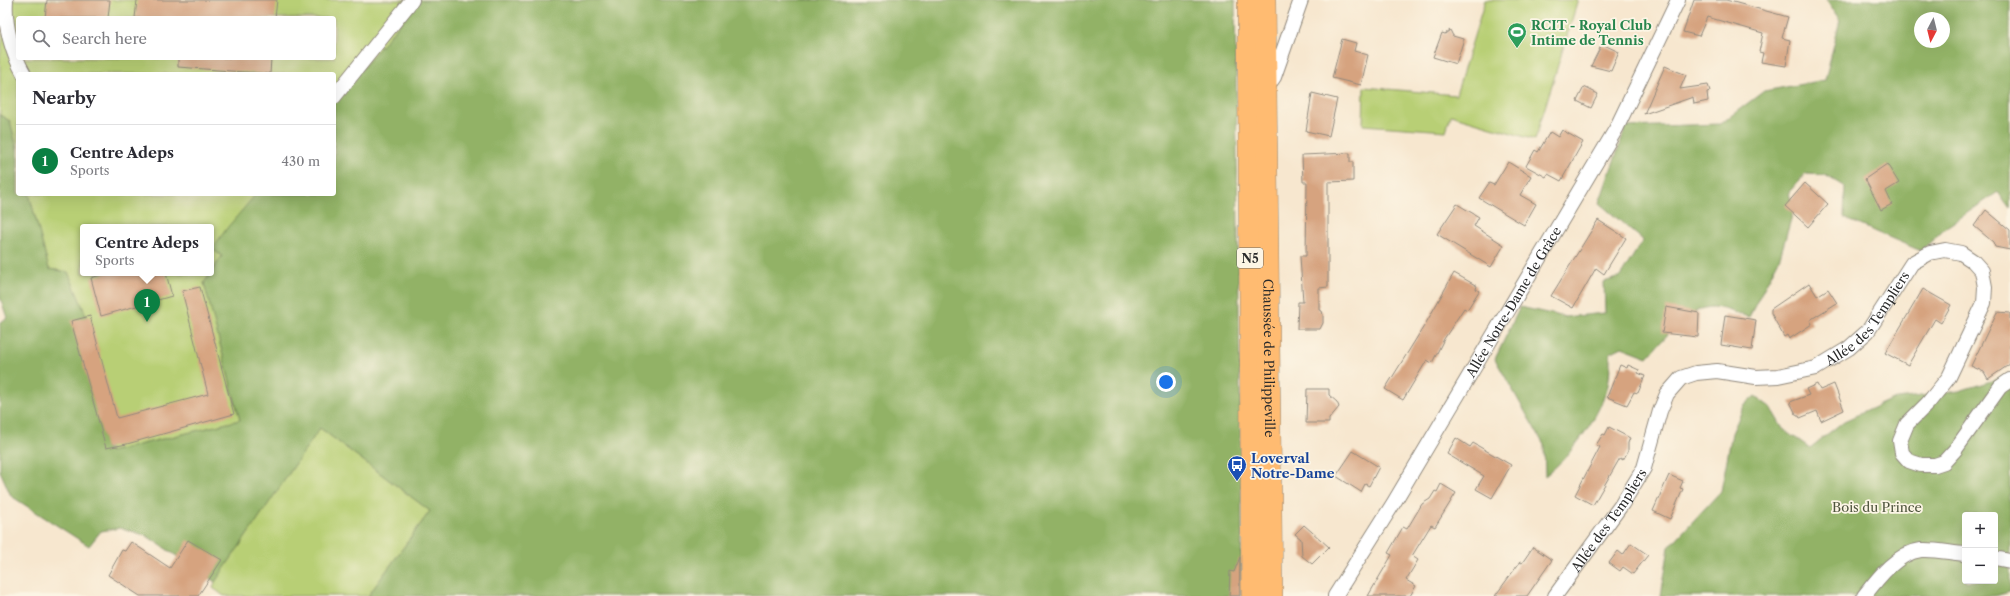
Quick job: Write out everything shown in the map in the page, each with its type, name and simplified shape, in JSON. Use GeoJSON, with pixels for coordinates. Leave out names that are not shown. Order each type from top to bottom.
{"type":"FeatureCollection","features":[{"type":"Feature","properties":{"kind":"main road","name":"Chaussée de Philippeville"},"geometry":{"type":"LineString","coordinates":[[1248,0],[1250,108],[1250,516],[1252,596]]}},
{"type":"Feature","properties":{"kind":"main road","name":"Chaussée de Philippeville"},"geometry":{"type":"LineString","coordinates":[[1265,0],[1272,596]]}},
{"type":"Feature","properties":{"kind":"street"},"geometry":{"type":"LineString","coordinates":[[6,0],[9,34],[16,56]]}},
{"type":"Feature","properties":{"kind":"street"},"geometry":{"type":"LineString","coordinates":[[336,95],[412,0]]}},
{"type":"Feature","properties":{"kind":"street"},"geometry":{"type":"LineString","coordinates":[[1250,108],[1274,77],[1301,0]]}},
{"type":"Feature","properties":{"kind":"street","name":"Allée Notre-Dame de Grâce"},"geometry":{"type":"LineString","coordinates":[[1335,596],[1393,504],[1616,129],[1678,0]]}},
{"type":"Feature","properties":{"kind":"street"},"geometry":{"type":"LineString","coordinates":[[18,60],[23,72]]}},
{"type":"Feature","properties":{"kind":"street","name":"Allée des Templiers"},"geometry":{"type":"LineString","coordinates":[[1555,596],[1622,504],[1644,468],[1660,411],[1668,394],[1680,378],[1696,373],[1717,371],[1756,377],[1778,376],[1816,368],[1849,348],[1868,331],[1912,264],[1930,253],[1945,250],[1961,253],[1973,261],[1982,271],[1985,286],[1984,303],[1949,377],[1928,403],[1907,424],[1900,441],[1902,453],[1909,461],[1921,465],[1934,465],[1944,462],[1955,450],[2000,387],[2010,380]]}},
{"type":"Feature","properties":{"kind":"street"},"geometry":{"type":"LineString","coordinates":[[1864,596],[1880,576],[1908,554],[1921,550],[1962,554]]}},
{"type":"Feature","properties":{"kind":"street"},"geometry":{"type":"LineString","coordinates":[[1998,559],[2010,561]]}},
{"type":"Feature","properties":{"kind":"green space"},"geometry":{"type":"Polygon","coordinates":[[[7,0],[420,0],[336,101],[336,72],[16,72],[16,144],[10,121],[0,115],[0,59],[7,0]]]}},
{"type":"Feature","properties":{"kind":"green space"},"geometry":{"type":"Polygon","coordinates":[[[420,0],[1235,0],[1242,536],[1240,596],[368,596],[430,511],[320,428],[215,582],[147,536],[121,528],[101,531],[89,546],[11,496],[0,471],[0,322],[7,318],[0,297],[0,115],[10,121],[16,144],[16,196],[30,196],[49,269],[68,272],[88,320],[73,325],[107,449],[110,452],[240,420],[204,283],[209,276],[214,276],[214,268],[222,256],[214,250],[214,246],[227,228],[254,196],[336,196],[336,100],[420,0]]]}},
{"type":"Feature","properties":{"kind":"green space","name":"RCIT - Royal Club Intime de Tennis"},"geometry":{"type":"Polygon","coordinates":[[[1485,0],[1523,0],[1531,2],[1532,0],[1578,0],[1535,140],[1451,115],[1446,131],[1363,125],[1364,87],[1456,95],[1485,0]]]}},
{"type":"Feature","properties":{"kind":"green space"},"geometry":{"type":"Polygon","coordinates":[[[1826,0],[2010,0],[2010,208],[1998,192],[1945,228],[1921,251],[1844,218],[1845,187],[1825,175],[1805,174],[1789,192],[1793,212],[1780,257],[1749,317],[1713,307],[1703,308],[1694,312],[1677,325],[1648,357],[1622,347],[1610,353],[1610,373],[1608,385],[1598,409],[1583,435],[1574,447],[1555,468],[1545,476],[1544,445],[1495,359],[1520,307],[1565,317],[1605,313],[1604,282],[1620,277],[1643,240],[1599,203],[1626,127],[1720,124],[1764,91],[1825,80],[1840,20],[1826,0]]]}},
{"type":"Feature","properties":{"kind":"green space"},"geometry":{"type":"Polygon","coordinates":[[[30,196],[256,196],[214,248],[214,224],[80,224],[80,276],[209,276],[204,283],[240,420],[110,452],[72,324],[88,320],[68,272],[49,269],[30,196]]]}},
{"type":"Feature","properties":{"kind":"green space"},"geometry":{"type":"Polygon","coordinates":[[[214,250],[222,256],[214,268],[214,250]]]}},
{"type":"Feature","properties":{"kind":"green space","name":"Bois du Prince"},"geometry":{"type":"Polygon","coordinates":[[[2010,375],[2010,592],[1995,596],[1661,596],[1669,547],[1721,491],[1732,433],[1744,406],[1755,396],[1770,407],[1783,429],[1810,448],[1844,421],[1890,400],[1959,391],[2010,375]]]}},
{"type":"Feature","properties":{"kind":"green space"},"geometry":{"type":"Polygon","coordinates":[[[320,428],[430,511],[368,596],[224,596],[213,588],[215,582],[320,428]]]}},
{"type":"Feature","properties":{"kind":"building"},"geometry":{"type":"Polygon","coordinates":[[[47,0],[110,0],[108,16],[45,16],[47,0]]]}},
{"type":"Feature","properties":{"kind":"building"},"geometry":{"type":"Polygon","coordinates":[[[137,0],[277,0],[275,16],[135,16],[137,0]]]}},
{"type":"Feature","properties":{"kind":"building"},"geometry":{"type":"Polygon","coordinates":[[[1694,0],[1726,0],[1788,17],[1782,38],[1790,40],[1786,66],[1761,62],[1763,53],[1759,52],[1763,33],[1707,17],[1699,36],[1683,32],[1694,0]]]}},
{"type":"Feature","properties":{"kind":"building"},"geometry":{"type":"Polygon","coordinates":[[[1450,30],[1453,36],[1463,39],[1456,64],[1433,57],[1442,33],[1445,34],[1450,30]]]}},
{"type":"Feature","properties":{"kind":"building"},"geometry":{"type":"Polygon","coordinates":[[[1342,39],[1356,43],[1354,51],[1368,55],[1361,85],[1332,78],[1342,39]]]}},
{"type":"Feature","properties":{"kind":"building"},"geometry":{"type":"Polygon","coordinates":[[[1602,44],[1619,52],[1611,71],[1591,66],[1602,44]]]}},
{"type":"Feature","properties":{"kind":"building"},"geometry":{"type":"Polygon","coordinates":[[[178,60],[271,60],[270,72],[244,72],[178,67],[178,60]]]}},
{"type":"Feature","properties":{"kind":"building"},"geometry":{"type":"Polygon","coordinates":[[[1665,66],[1686,75],[1680,89],[1708,85],[1710,91],[1707,92],[1708,101],[1694,104],[1693,97],[1644,114],[1665,66]]]}},
{"type":"Feature","properties":{"kind":"building"},"geometry":{"type":"Polygon","coordinates":[[[1584,87],[1598,94],[1591,108],[1577,101],[1584,87]]]}},
{"type":"Feature","properties":{"kind":"building"},"geometry":{"type":"Polygon","coordinates":[[[1312,93],[1337,99],[1329,136],[1306,131],[1312,93]]]}},
{"type":"Feature","properties":{"kind":"building"},"geometry":{"type":"Polygon","coordinates":[[[1562,130],[1583,142],[1561,181],[1548,174],[1546,177],[1526,166],[1535,150],[1538,152],[1550,132],[1558,137],[1562,130]]]}},
{"type":"Feature","properties":{"kind":"building"},"geometry":{"type":"Polygon","coordinates":[[[1350,153],[1350,162],[1353,162],[1353,181],[1328,182],[1328,287],[1319,288],[1319,310],[1322,311],[1323,323],[1320,329],[1297,329],[1298,302],[1303,302],[1300,256],[1306,256],[1307,182],[1303,182],[1302,155],[1350,153]]]}},
{"type":"Feature","properties":{"kind":"building"},"geometry":{"type":"Polygon","coordinates":[[[1508,162],[1531,176],[1520,195],[1536,204],[1524,225],[1479,198],[1489,183],[1494,185],[1508,162]]]}},
{"type":"Feature","properties":{"kind":"building"},"geometry":{"type":"Polygon","coordinates":[[[1887,164],[1899,183],[1886,191],[1892,204],[1881,210],[1865,179],[1887,164]]]}},
{"type":"Feature","properties":{"kind":"building"},"geometry":{"type":"Polygon","coordinates":[[[1805,183],[1828,204],[1808,227],[1785,206],[1805,183]]]}},
{"type":"Feature","properties":{"kind":"building"},"geometry":{"type":"Polygon","coordinates":[[[1457,204],[1479,217],[1474,226],[1504,245],[1491,267],[1437,234],[1457,204]]]}},
{"type":"Feature","properties":{"kind":"building"},"geometry":{"type":"Polygon","coordinates":[[[1986,210],[2010,230],[2010,250],[1995,247],[1993,242],[1974,226],[1986,210]]]}},
{"type":"Feature","properties":{"kind":"building"},"geometry":{"type":"Polygon","coordinates":[[[1598,220],[1626,238],[1604,274],[1596,268],[1573,308],[1551,296],[1598,220]]]}},
{"type":"Feature","properties":{"kind":"building"},"geometry":{"type":"Polygon","coordinates":[[[1454,273],[1477,286],[1476,289],[1479,291],[1467,310],[1464,308],[1444,339],[1432,363],[1427,360],[1403,400],[1385,389],[1426,323],[1454,273]]]}},
{"type":"Feature","properties":{"kind":"building"},"geometry":{"type":"Polygon","coordinates":[[[97,276],[167,276],[172,296],[101,316],[91,278],[97,276]]]}},
{"type":"Feature","properties":{"kind":"building"},"geometry":{"type":"Polygon","coordinates":[[[1809,283],[1817,296],[1828,289],[1837,303],[1810,320],[1812,324],[1789,339],[1787,335],[1784,337],[1771,313],[1771,309],[1809,283]]]}},
{"type":"Feature","properties":{"kind":"building"},"geometry":{"type":"Polygon","coordinates":[[[200,287],[234,414],[127,444],[106,448],[71,321],[90,316],[117,418],[208,394],[182,291],[200,287]]]}},
{"type":"Feature","properties":{"kind":"building"},"geometry":{"type":"Polygon","coordinates":[[[1923,289],[1951,305],[1941,323],[1935,319],[1908,365],[1885,353],[1923,289]]]}},
{"type":"Feature","properties":{"kind":"building"},"geometry":{"type":"Polygon","coordinates":[[[1666,307],[1699,313],[1698,337],[1662,333],[1666,307]]]}},
{"type":"Feature","properties":{"kind":"building"},"geometry":{"type":"Polygon","coordinates":[[[1997,312],[2010,313],[2010,364],[1988,379],[1984,372],[1971,366],[1997,312]]]}},
{"type":"Feature","properties":{"kind":"building"},"geometry":{"type":"Polygon","coordinates":[[[1725,315],[1756,320],[1752,350],[1721,345],[1725,315]]]}},
{"type":"Feature","properties":{"kind":"building"},"geometry":{"type":"Polygon","coordinates":[[[1620,365],[1627,368],[1628,365],[1639,370],[1638,373],[1645,376],[1638,393],[1634,392],[1627,405],[1607,397],[1620,365]]]}},
{"type":"Feature","properties":{"kind":"building"},"geometry":{"type":"Polygon","coordinates":[[[1817,384],[1820,390],[1834,384],[1844,410],[1821,421],[1817,411],[1800,418],[1797,416],[1790,402],[1809,395],[1806,389],[1817,384]]]}},
{"type":"Feature","properties":{"kind":"building"},"geometry":{"type":"Polygon","coordinates":[[[1307,389],[1329,389],[1329,395],[1337,402],[1339,407],[1329,419],[1329,423],[1306,423],[1307,389]]]}},
{"type":"Feature","properties":{"kind":"building"},"geometry":{"type":"Polygon","coordinates":[[[1609,427],[1630,438],[1628,443],[1628,451],[1623,460],[1620,458],[1593,505],[1575,495],[1600,447],[1596,445],[1603,434],[1605,435],[1609,427]]]}},
{"type":"Feature","properties":{"kind":"building"},"geometry":{"type":"Polygon","coordinates":[[[1456,438],[1470,447],[1473,443],[1511,465],[1492,498],[1476,489],[1484,476],[1447,454],[1456,438]]]}},
{"type":"Feature","properties":{"kind":"building"},"geometry":{"type":"Polygon","coordinates":[[[1353,451],[1379,467],[1369,486],[1365,484],[1361,492],[1336,476],[1353,451]]]}},
{"type":"Feature","properties":{"kind":"building"},"geometry":{"type":"Polygon","coordinates":[[[1669,475],[1683,481],[1680,488],[1683,489],[1670,519],[1653,511],[1669,475]]]}},
{"type":"Feature","properties":{"kind":"building"},"geometry":{"type":"Polygon","coordinates":[[[1441,484],[1456,493],[1435,527],[1431,525],[1412,556],[1418,560],[1406,580],[1416,586],[1410,596],[1368,596],[1392,555],[1388,553],[1403,527],[1407,529],[1422,504],[1430,499],[1435,491],[1437,492],[1441,484]]]}},
{"type":"Feature","properties":{"kind":"building"},"geometry":{"type":"Polygon","coordinates":[[[1304,525],[1329,547],[1312,564],[1302,556],[1301,539],[1295,534],[1304,525]]]}},
{"type":"Feature","properties":{"kind":"building"},"geometry":{"type":"Polygon","coordinates":[[[188,540],[222,560],[198,596],[140,596],[108,575],[122,550],[125,551],[131,542],[170,568],[188,540]]]}},
{"type":"Feature","properties":{"kind":"building"},"geometry":{"type":"Polygon","coordinates":[[[1631,543],[1648,555],[1633,574],[1623,567],[1620,571],[1609,563],[1618,551],[1623,555],[1631,543]]]}},
{"type":"Feature","properties":{"kind":"building"},"geometry":{"type":"Polygon","coordinates":[[[1533,547],[1552,560],[1527,596],[1495,596],[1520,562],[1522,563],[1533,547]]]}},
{"type":"Feature","properties":{"kind":"building"},"geometry":{"type":"Polygon","coordinates":[[[1240,557],[1240,596],[1229,596],[1230,571],[1234,572],[1240,557]]]}},
{"type":"Feature","properties":{"kind":"place","name":"RCIT - Royal Club Intime de Tennis"},"geometry":{"type":"Point","coordinates":[1517,49]}},
{"type":"Feature","properties":{"kind":"place","name":"Centre Adeps"},"geometry":{"type":"Point","coordinates":[147,322]}},
{"type":"Feature","properties":{"kind":"place","name":"Loverval Notre-Dame"},"geometry":{"type":"Point","coordinates":[1237,482]}}]}
